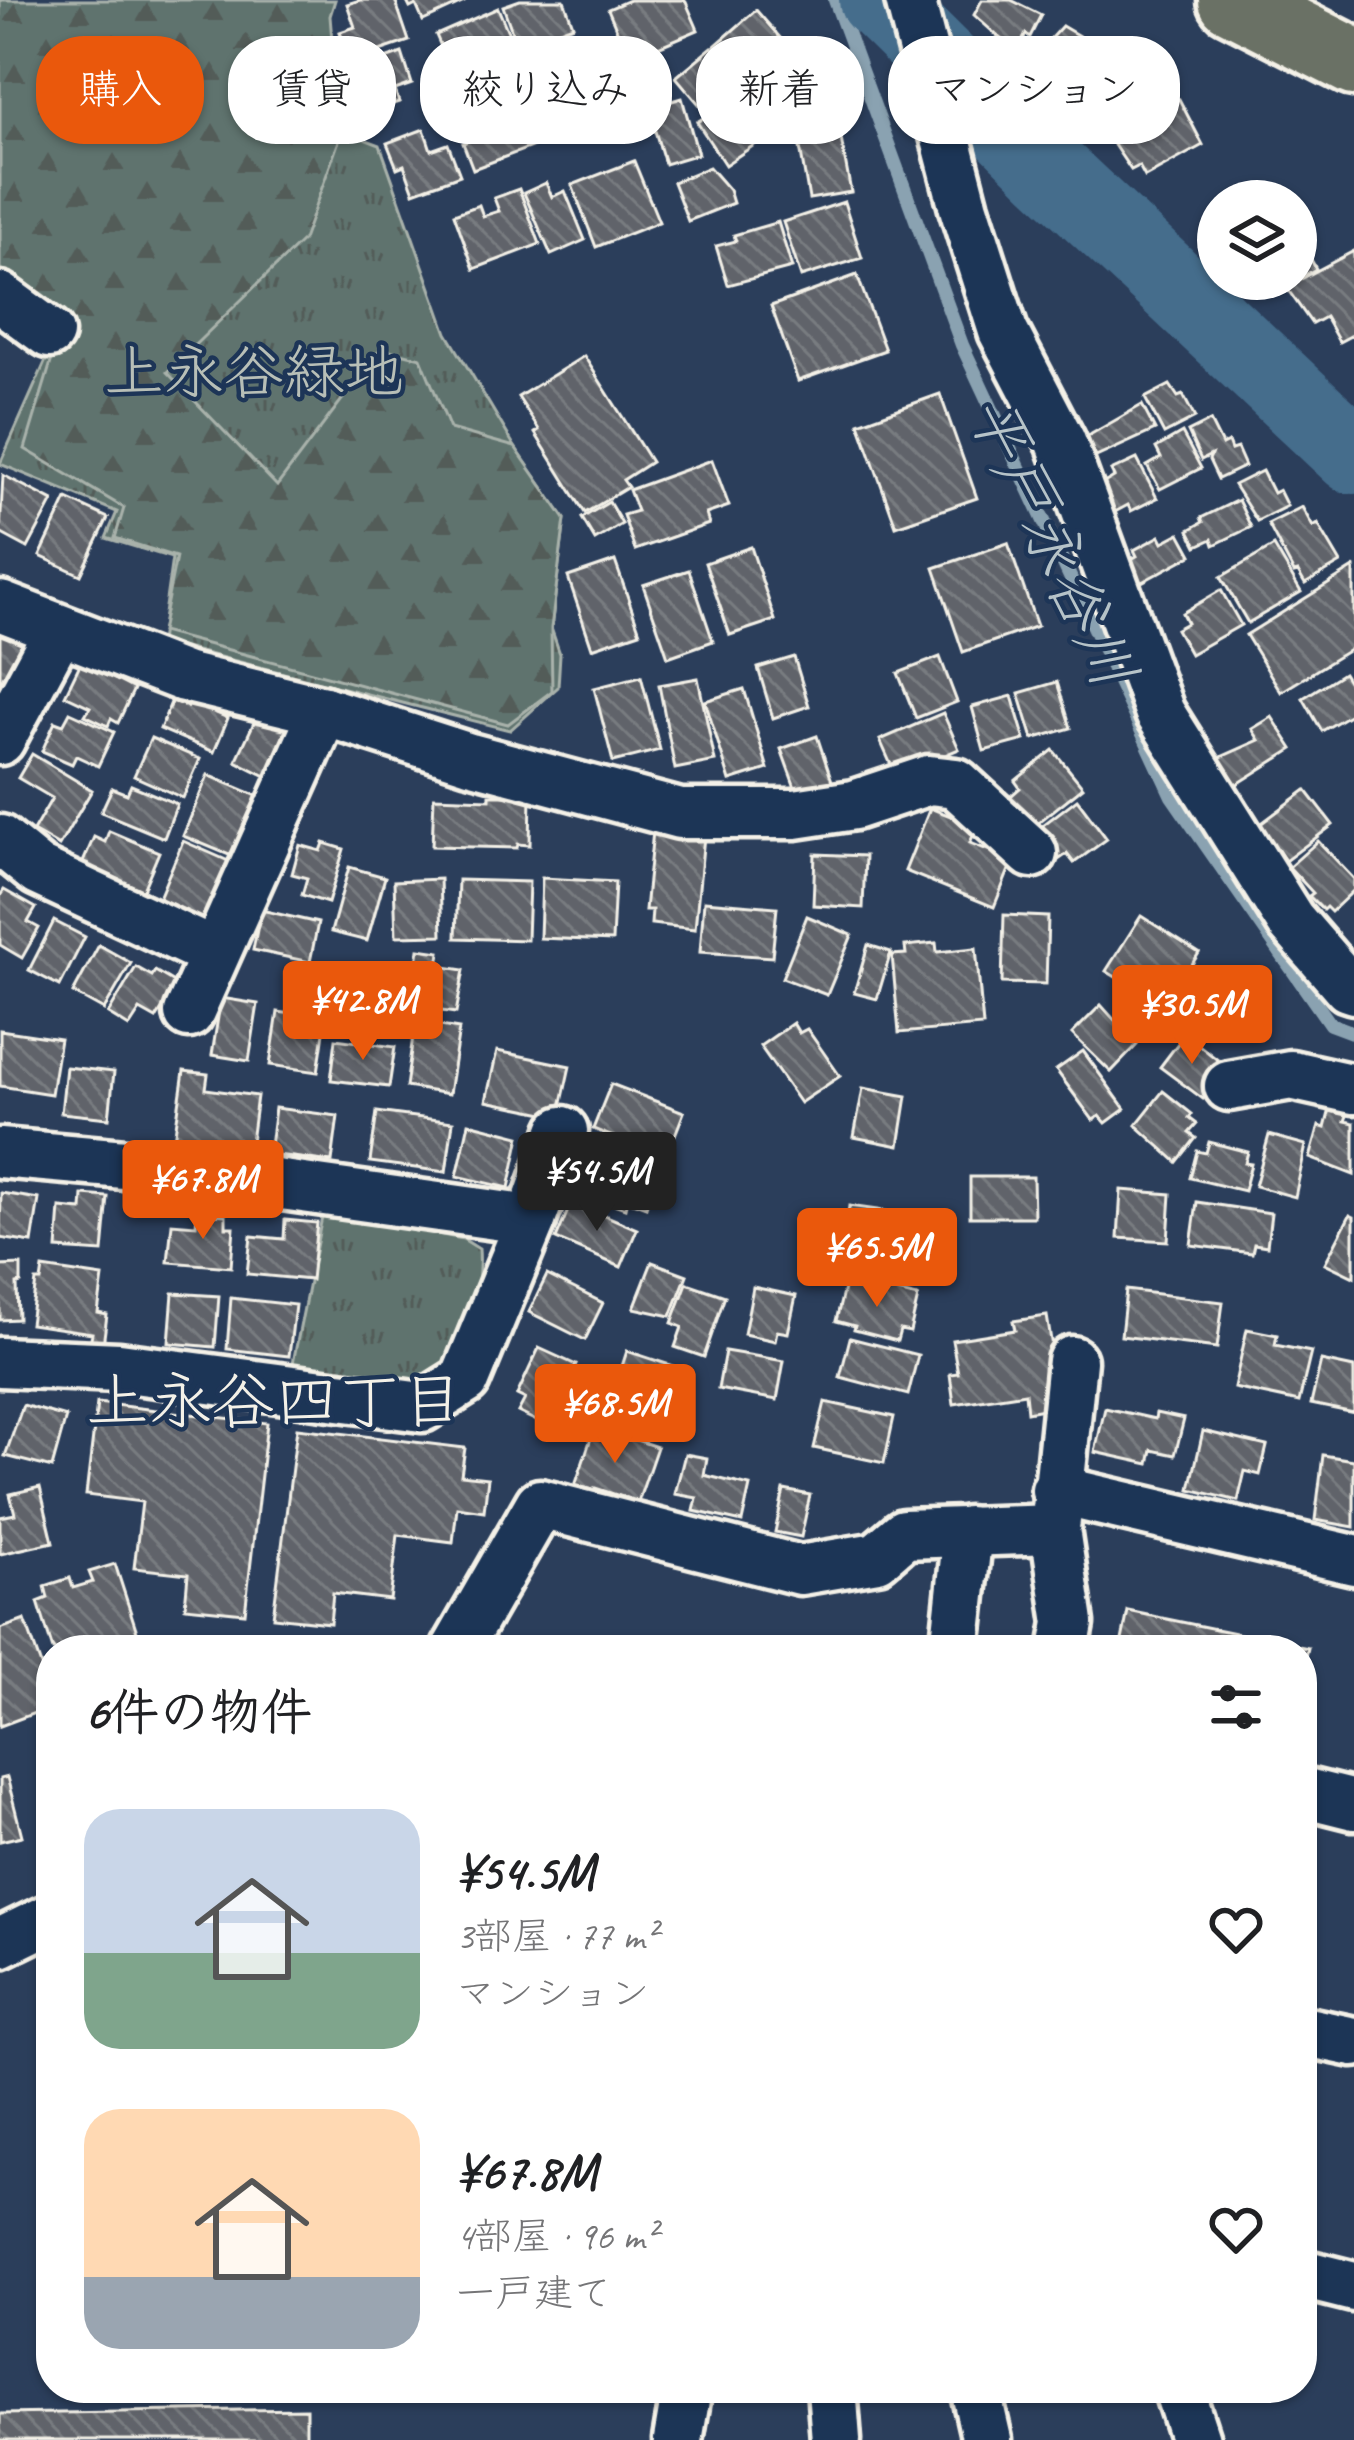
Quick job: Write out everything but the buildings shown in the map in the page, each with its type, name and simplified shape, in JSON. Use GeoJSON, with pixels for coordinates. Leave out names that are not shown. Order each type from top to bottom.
{"type":"FeatureCollection","features":[{"type":"Feature","properties":{"kind":"main road"},"geometry":{"type":"LineString","coordinates":[[1232,0],[1354,62]]}},
{"type":"Feature","properties":{"kind":"street"},"geometry":{"type":"LineString","coordinates":[[910,0],[944,135],[1003,331],[1061,442],[1160,713],[1290,920],[1354,989]]}},
{"type":"Feature","properties":{"kind":"street"},"geometry":{"type":"LineString","coordinates":[[0,297],[49,333]]}},
{"type":"Feature","properties":{"kind":"street"},"geometry":{"type":"LineString","coordinates":[[0,606],[184,677],[323,711],[470,758],[680,814],[795,814],[854,805],[929,780],[956,783],[1032,853]]}},
{"type":"Feature","properties":{"kind":"street"},"geometry":{"type":"LineString","coordinates":[[0,740],[58,630]]}},
{"type":"Feature","properties":{"kind":"street"},"geometry":{"type":"LineString","coordinates":[[189,1013],[323,711]]}},
{"type":"Feature","properties":{"kind":"street"},"geometry":{"type":"LineString","coordinates":[[0,840],[38,871],[213,953]]}},
{"type":"Feature","properties":{"kind":"street"},"geometry":{"type":"LineString","coordinates":[[1229,1086],[1291,1075],[1354,1089]]}},
{"type":"Feature","properties":{"kind":"street"},"geometry":{"type":"LineString","coordinates":[[0,1362],[119,1367],[422,1407],[465,1380],[562,1131]]}},
{"type":"Feature","properties":{"kind":"street"},"geometry":{"type":"LineString","coordinates":[[0,1154],[147,1166],[531,1220]]}},
{"type":"Feature","properties":{"kind":"street"},"geometry":{"type":"LineString","coordinates":[[1067,1635],[1070,1623],[1056,1509],[1072,1361]]}},
{"type":"Feature","properties":{"kind":"street"},"geometry":{"type":"LineString","coordinates":[[465,1635],[540,1504],[800,1570],[877,1556],[904,1534],[968,1531],[1056,1509],[1354,1560]]}},
{"type":"Feature","properties":{"kind":"street"},"geometry":{"type":"LineString","coordinates":[[957,1635],[968,1531]]}},
{"type":"Feature","properties":{"kind":"street"},"geometry":{"type":"LineString","coordinates":[[1317,1796],[1354,1805]]}},
{"type":"Feature","properties":{"kind":"street"},"geometry":{"type":"LineString","coordinates":[[0,1943],[36,1925]]}},
{"type":"Feature","properties":{"kind":"street"},"geometry":{"type":"LineString","coordinates":[[1317,2034],[1354,2042]]}},
{"type":"Feature","properties":{"kind":"street"},"geometry":{"type":"LineString","coordinates":[[1317,2278],[1354,2287]]}},
{"type":"Feature","properties":{"kind":"street"},"geometry":{"type":"LineString","coordinates":[[677,2440],[684,2403]]}},
{"type":"Feature","properties":{"kind":"street"},"geometry":{"type":"LineString","coordinates":[[833,2403],[836,2440]]}},
{"type":"Feature","properties":{"kind":"street"},"geometry":{"type":"LineString","coordinates":[[979,2403],[987,2440]]}},
{"type":"Feature","properties":{"kind":"street"},"geometry":{"type":"LineString","coordinates":[[1183,2403],[1196,2440]]}},
{"type":"Feature","properties":{"kind":"green space","name":"上永谷緑地"},"geometry":{"type":"Polygon","coordinates":[[[0,0],[327,13],[329,36],[228,36],[228,144],[380,145],[447,333],[515,447],[565,519],[551,628],[560,654],[558,687],[510,730],[160,642],[172,558],[106,538],[117,512],[0,464],[62,324],[17,277],[0,272],[0,0]]]}},
{"type":"Feature","properties":{"kind":"green space","name":"上永谷緑地"},"geometry":{"type":"Polygon","coordinates":[[[0,0],[335,0],[332,36],[228,36],[228,144],[338,144],[303,240],[167,372],[277,486],[381,348],[421,358],[450,429],[515,447],[565,519],[551,628],[552,691],[508,724],[161,632],[176,557],[115,538],[124,508],[25,449],[61,329],[12,276],[0,271],[0,0]]]}},
{"type":"Feature","properties":{"kind":"green space"},"geometry":{"type":"Polygon","coordinates":[[[323,1212],[463,1239],[479,1249],[477,1287],[465,1325],[424,1390],[290,1378],[323,1212]]]}},
{"type":"Feature","properties":{"kind":"waterway","name":"平戸永谷川"},"geometry":{"type":"LineString","coordinates":[[835,0],[962,345],[1172,796],[1330,1024],[1354,1033]]}},
{"type":"Feature","properties":{"kind":"waterway","name":"平戸永谷川"},"geometry":{"type":"LineString","coordinates":[[878,0],[1048,168],[1354,455]]}},
{"type":"Feature","properties":{"kind":"district","name":"上永谷四丁目"},"geometry":{"type":"Point","coordinates":[275,1400]}}]}
